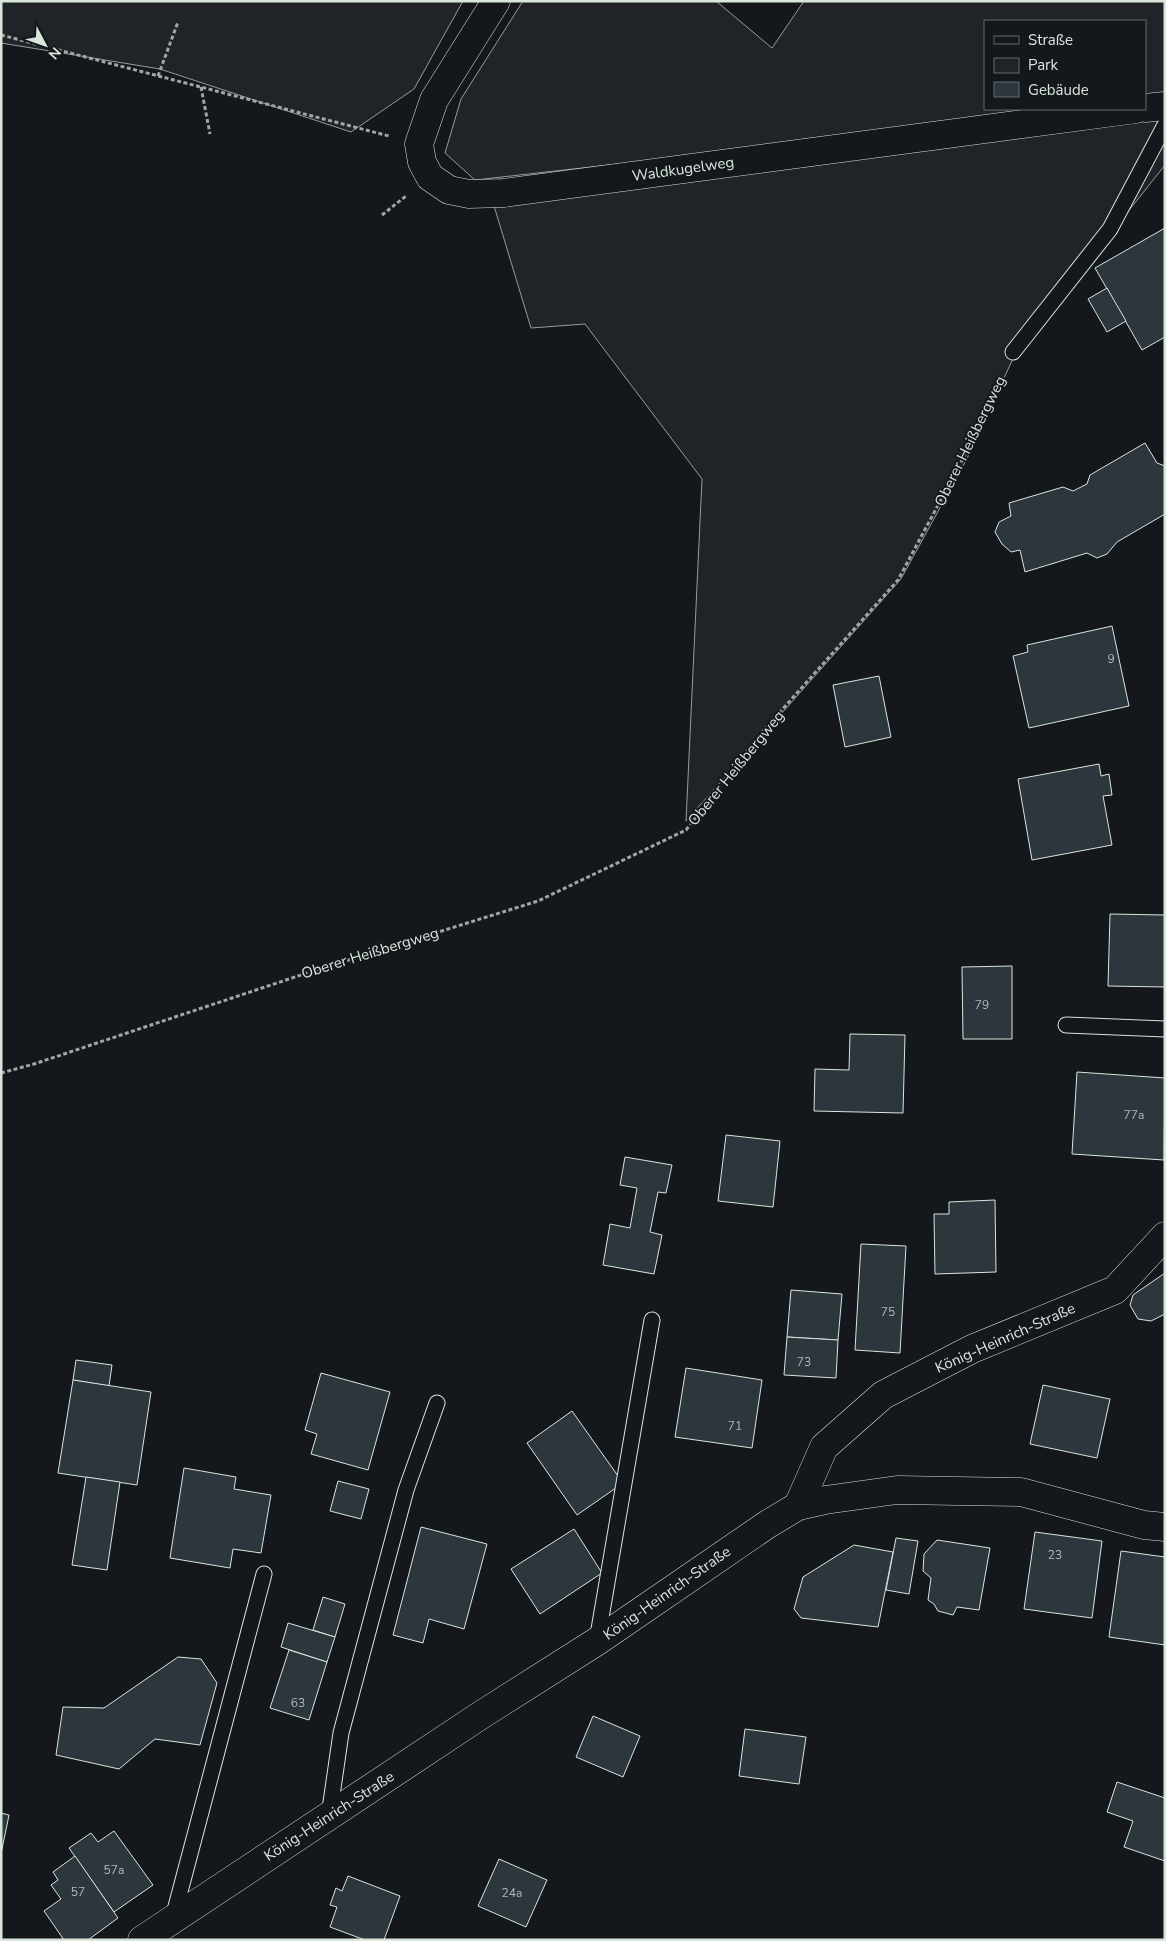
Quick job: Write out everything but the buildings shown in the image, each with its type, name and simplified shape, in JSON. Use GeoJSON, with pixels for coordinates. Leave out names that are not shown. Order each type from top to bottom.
{"type":"FeatureCollection","features":[{"type":"Feature","properties":{"kind":"street"},"geometry":{"type":"LineString","coordinates":[[419,144],[434,100],[496,1]]}},
{"type":"Feature","properties":{"kind":"street"},"geometry":{"type":"LineString","coordinates":[[1146,108],[1165,106]]}},
{"type":"Feature","properties":{"kind":"street","name":"Waldkugelweg"},"geometry":{"type":"LineString","coordinates":[[419,144],[422,162],[430,177],[449,190],[470,194],[504,193],[1128,110]]}},
{"type":"Feature","properties":{"kind":"street","name":"König-Heinrich-Straße"},"geometry":{"type":"LineString","coordinates":[[142,1940],[596,1642],[768,1524],[798,1506],[824,1447],[883,1395],[972,1349],[1115,1290],[1165,1236]]}},
{"type":"Feature","properties":{"kind":"street"},"geometry":{"type":"LineString","coordinates":[[798,1506],[825,1500],[897,1490],[1021,1492],[1144,1525],[1165,1527]]}},
{"type":"Feature","properties":{"kind":"lane"},"geometry":{"type":"LineString","coordinates":[[1013,352],[1110,229],[1165,125]]}},
{"type":"Feature","properties":{"kind":"lane"},"geometry":{"type":"LineString","coordinates":[[1066,1025],[1165,1029]]}},
{"type":"Feature","properties":{"kind":"lane"},"geometry":{"type":"LineString","coordinates":[[596,1642],[652,1320]]}},
{"type":"Feature","properties":{"kind":"lane"},"geometry":{"type":"LineString","coordinates":[[329,1816],[341,1734],[406,1490],[437,1403]]}},
{"type":"Feature","properties":{"kind":"lane"},"geometry":{"type":"LineString","coordinates":[[173,1919],[264,1574]]}},
{"type":"Feature","properties":{"kind":"path"},"geometry":{"type":"LineString","coordinates":[[158,76],[178,22]]}},
{"type":"Feature","properties":{"kind":"path"},"geometry":{"type":"LineString","coordinates":[[1,35],[419,144]]}},
{"type":"Feature","properties":{"kind":"path"},"geometry":{"type":"LineString","coordinates":[[201,87],[210,134]]}},
{"type":"Feature","properties":{"kind":"path","name":"Oberer Heißbergweg"},"geometry":{"type":"LineString","coordinates":[[1,1073],[34,1064],[307,973],[538,901],[686,830],[763,730],[898,580],[968,449],[1013,352]]}},
{"type":"Feature","properties":{"kind":"green space"},"geometry":{"type":"Polygon","coordinates":[[[1,1],[463,1],[414,89],[351,132],[160,69],[1,43],[1,1]]]}},
{"type":"Feature","properties":{"kind":"green space"},"geometry":{"type":"Polygon","coordinates":[[[523,1],[716,1],[772,48],[804,1],[1165,1],[1165,165],[1015,354],[970,453],[901,579],[686,821],[702,479],[585,324],[531,328],[491,196],[1109,110],[1146,110],[1146,20],[984,20],[984,110],[1099,110],[475,180],[445,153],[461,99],[523,1]]]}}]}
